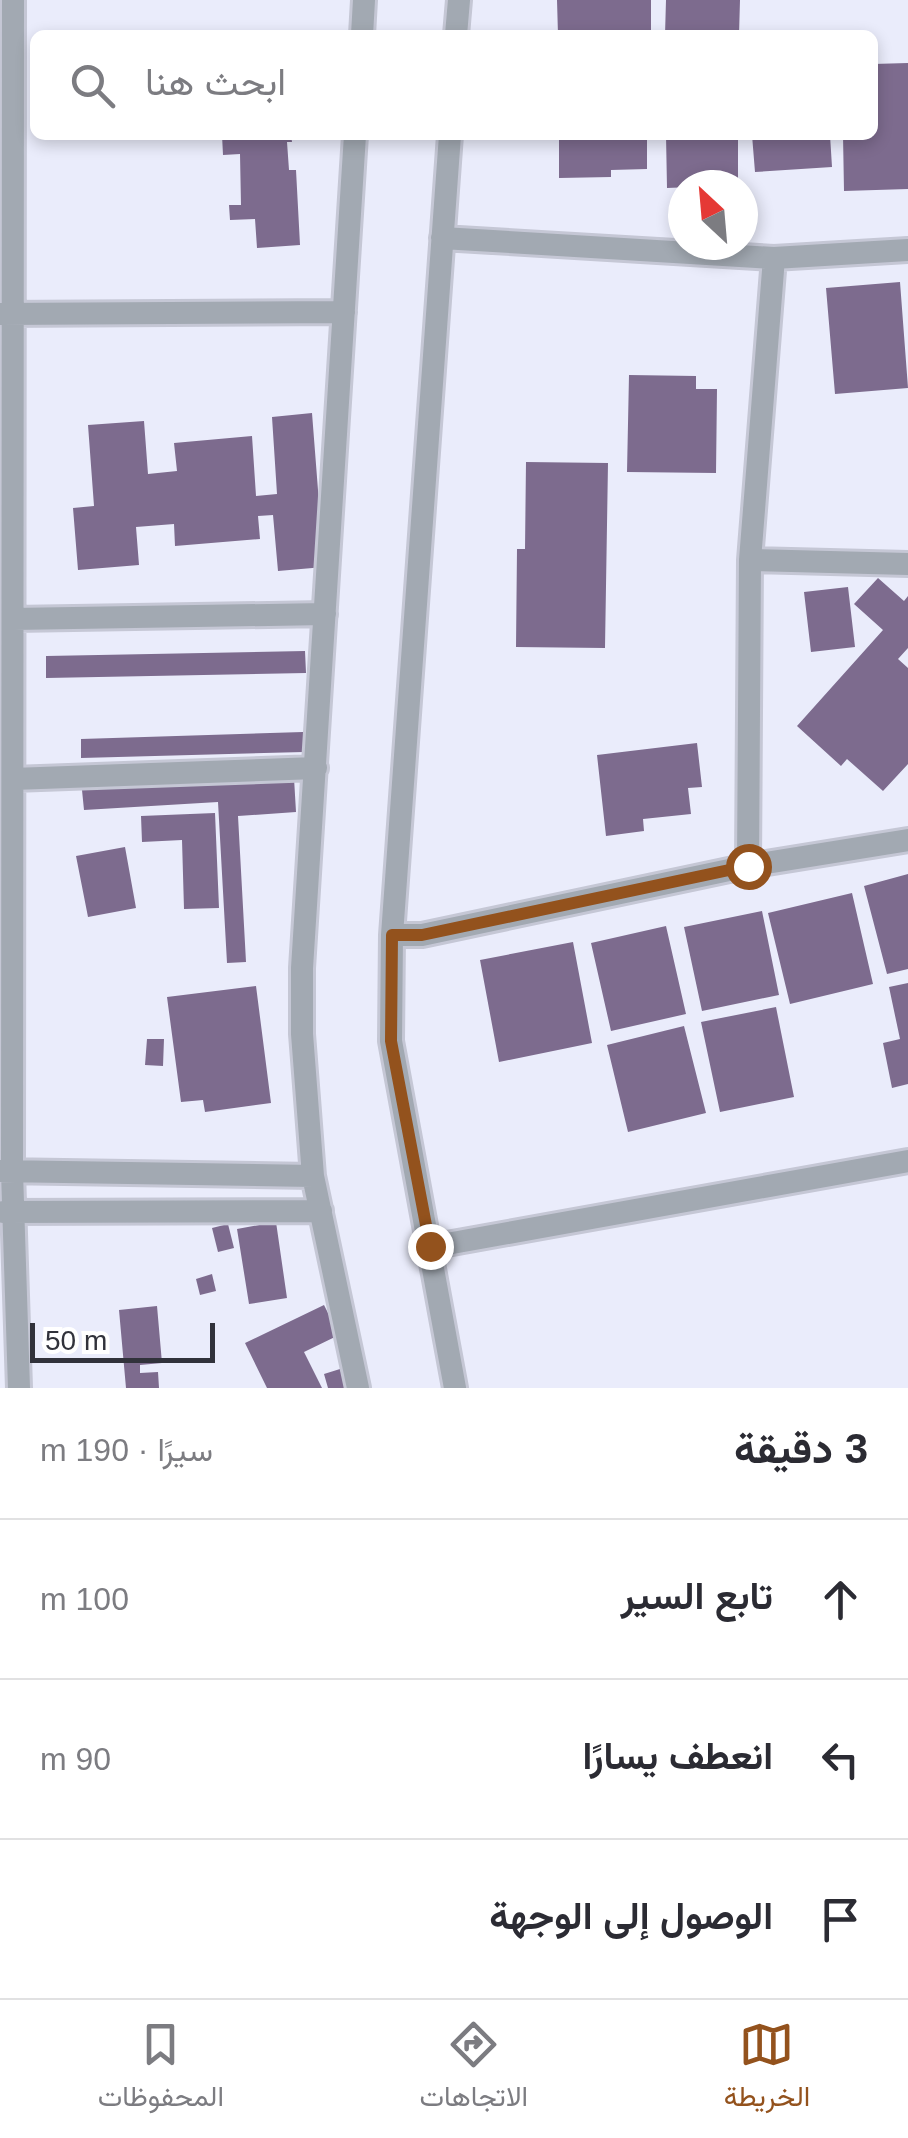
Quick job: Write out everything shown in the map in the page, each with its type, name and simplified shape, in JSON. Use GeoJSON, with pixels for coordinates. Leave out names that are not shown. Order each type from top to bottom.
{"type":"FeatureCollection","features":[{"type":"Feature","properties":{"kind":"street"},"geometry":{"type":"LineString","coordinates":[[13,0],[7,314],[13,619],[4,714],[13,779],[6,1172],[18,1388]]}},
{"type":"Feature","properties":{"kind":"street"},"geometry":{"type":"LineString","coordinates":[[362,30],[364,0]]}},
{"type":"Feature","properties":{"kind":"street"},"geometry":{"type":"LineString","coordinates":[[456,30],[459,0]]}},
{"type":"Feature","properties":{"kind":"street"},"geometry":{"type":"LineString","coordinates":[[356,140],[302,1001],[313,1176],[358,1388]]}},
{"type":"Feature","properties":{"kind":"street"},"geometry":{"type":"LineString","coordinates":[[450,140],[392,935],[391,1041],[455,1388]]}},
{"type":"Feature","properties":{"kind":"street"},"geometry":{"type":"LineString","coordinates":[[442,238],[774,258],[908,250]]}},
{"type":"Feature","properties":{"kind":"street"},"geometry":{"type":"LineString","coordinates":[[748,866],[750,560],[774,258]]}},
{"type":"Feature","properties":{"kind":"street"},"geometry":{"type":"LineString","coordinates":[[7,314],[344,312]]}},
{"type":"Feature","properties":{"kind":"street"},"geometry":{"type":"LineString","coordinates":[[750,560],[908,564]]}},
{"type":"Feature","properties":{"kind":"street"},"geometry":{"type":"LineString","coordinates":[[13,619],[325,614]]}},
{"type":"Feature","properties":{"kind":"street"},"geometry":{"type":"LineString","coordinates":[[13,779],[316,768]]}},
{"type":"Feature","properties":{"kind":"street"},"geometry":{"type":"LineString","coordinates":[[392,935],[422,935],[748,866],[908,840]]}},
{"type":"Feature","properties":{"kind":"street"},"geometry":{"type":"LineString","coordinates":[[430,1246],[908,1160]]}},
{"type":"Feature","properties":{"kind":"street"},"geometry":{"type":"LineString","coordinates":[[6,1172],[313,1176]]}},
{"type":"Feature","properties":{"kind":"street"},"geometry":{"type":"LineString","coordinates":[[8,1212],[320,1211]]}},
{"type":"Feature","properties":{"kind":"building"},"geometry":{"type":"Polygon","coordinates":[[[557,0],[651,0],[651,30],[558,30],[557,0]]]}},
{"type":"Feature","properties":{"kind":"building"},"geometry":{"type":"Polygon","coordinates":[[[666,0],[740,0],[739,30],[665,30],[666,0]]]}},
{"type":"Feature","properties":{"kind":"building"},"geometry":{"type":"Polygon","coordinates":[[[908,63],[908,189],[844,191],[843,140],[878,140],[878,64],[908,63]]]}},
{"type":"Feature","properties":{"kind":"building"},"geometry":{"type":"Polygon","coordinates":[[[222,140],[292,140],[287,142],[289,170],[296,170],[300,245],[257,248],[255,219],[230,220],[229,205],[241,205],[240,154],[223,155],[222,140]]]}},
{"type":"Feature","properties":{"kind":"building"},"geometry":{"type":"Polygon","coordinates":[[[559,140],[647,140],[647,169],[611,170],[611,177],[559,178],[559,140]]]}},
{"type":"Feature","properties":{"kind":"building"},"geometry":{"type":"Polygon","coordinates":[[[666,140],[738,140],[738,170],[668,170],[668,188],[666,140]]]}},
{"type":"Feature","properties":{"kind":"building"},"geometry":{"type":"Polygon","coordinates":[[[752,140],[830,140],[832,167],[758,172],[752,140]]]}},
{"type":"Feature","properties":{"kind":"building"},"geometry":{"type":"Polygon","coordinates":[[[900,282],[908,388],[835,394],[826,288],[900,282]]]}},
{"type":"Feature","properties":{"kind":"building"},"geometry":{"type":"Polygon","coordinates":[[[629,375],[696,376],[696,389],[717,389],[716,473],[627,472],[629,375]]]}},
{"type":"Feature","properties":{"kind":"building"},"geometry":{"type":"Polygon","coordinates":[[[312,413],[324,567],[278,571],[273,515],[258,516],[260,539],[175,546],[174,524],[136,527],[139,565],[78,570],[73,508],[94,506],[88,425],[144,421],[148,474],[177,471],[174,443],[252,436],[256,496],[277,494],[272,417],[312,413]]]}},
{"type":"Feature","properties":{"kind":"building"},"geometry":{"type":"Polygon","coordinates":[[[526,462],[608,463],[605,648],[516,647],[517,549],[525,549],[526,462]]]}},
{"type":"Feature","properties":{"kind":"building"},"geometry":{"type":"Polygon","coordinates":[[[878,578],[904,601],[908,596],[908,648],[898,659],[908,668],[908,764],[883,791],[847,759],[841,766],[797,726],[883,630],[854,604],[878,578]]]}},
{"type":"Feature","properties":{"kind":"building"},"geometry":{"type":"Polygon","coordinates":[[[848,587],[855,647],[811,652],[804,592],[848,587]]]}},
{"type":"Feature","properties":{"kind":"building"},"geometry":{"type":"Polygon","coordinates":[[[305,651],[306,673],[46,678],[46,656],[305,651]]]}},
{"type":"Feature","properties":{"kind":"building"},"geometry":{"type":"Polygon","coordinates":[[[303,732],[304,752],[81,758],[81,739],[303,732]]]}},
{"type":"Feature","properties":{"kind":"building"},"geometry":{"type":"Polygon","coordinates":[[[697,743],[702,787],[688,788],[691,814],[643,819],[644,831],[606,836],[597,755],[697,743]]]}},
{"type":"Feature","properties":{"kind":"building"},"geometry":{"type":"Polygon","coordinates":[[[294,778],[296,812],[238,816],[246,962],[227,963],[218,802],[84,810],[82,790],[294,778]]]}},
{"type":"Feature","properties":{"kind":"building"},"geometry":{"type":"Polygon","coordinates":[[[215,813],[219,908],[184,909],[182,840],[142,842],[141,816],[215,813]]]}},
{"type":"Feature","properties":{"kind":"building"},"geometry":{"type":"Polygon","coordinates":[[[125,847],[136,908],[88,917],[76,856],[125,847]]]}},
{"type":"Feature","properties":{"kind":"building"},"geometry":{"type":"Polygon","coordinates":[[[908,874],[908,969],[887,974],[864,886],[908,874]]]}},
{"type":"Feature","properties":{"kind":"building"},"geometry":{"type":"Polygon","coordinates":[[[852,893],[873,984],[790,1004],[768,913],[852,893]]]}},
{"type":"Feature","properties":{"kind":"building"},"geometry":{"type":"Polygon","coordinates":[[[762,911],[779,995],[702,1011],[684,927],[762,911]]]}},
{"type":"Feature","properties":{"kind":"building"},"geometry":{"type":"Polygon","coordinates":[[[666,926],[686,1014],[611,1031],[591,943],[666,926]]]}},
{"type":"Feature","properties":{"kind":"building"},"geometry":{"type":"Polygon","coordinates":[[[573,942],[592,1043],[499,1062],[480,960],[573,942]]]}},
{"type":"Feature","properties":{"kind":"building"},"geometry":{"type":"Polygon","coordinates":[[[908,983],[908,1084],[892,1088],[883,1043],[900,1039],[889,987],[908,983]]]}},
{"type":"Feature","properties":{"kind":"building"},"geometry":{"type":"Polygon","coordinates":[[[256,986],[271,1103],[205,1112],[203,1100],[181,1102],[167,997],[256,986]]]}},
{"type":"Feature","properties":{"kind":"building"},"geometry":{"type":"Polygon","coordinates":[[[776,1007],[794,1097],[720,1112],[701,1022],[776,1007]]]}},
{"type":"Feature","properties":{"kind":"building"},"geometry":{"type":"Polygon","coordinates":[[[684,1026],[706,1113],[628,1132],[607,1045],[684,1026]]]}},
{"type":"Feature","properties":{"kind":"building"},"geometry":{"type":"Polygon","coordinates":[[[147,1039],[164,1039],[163,1066],[145,1065],[147,1039]]]}},
{"type":"Feature","properties":{"kind":"building"},"geometry":{"type":"Polygon","coordinates":[[[276,1222],[287,1298],[249,1304],[237,1229],[276,1222]]]}},
{"type":"Feature","properties":{"kind":"building"},"geometry":{"type":"Polygon","coordinates":[[[228,1224],[234,1248],[218,1252],[212,1228],[228,1224]]]}},
{"type":"Feature","properties":{"kind":"building"},"geometry":{"type":"Polygon","coordinates":[[[212,1274],[216,1291],[200,1295],[196,1279],[212,1274]]]}},
{"type":"Feature","properties":{"kind":"building"},"geometry":{"type":"Polygon","coordinates":[[[324,1305],[339,1335],[304,1352],[322,1388],[267,1388],[245,1343],[324,1305]]]}},
{"type":"Feature","properties":{"kind":"building"},"geometry":{"type":"Polygon","coordinates":[[[157,1306],[162,1363],[140,1365],[140,1373],[158,1372],[159,1388],[126,1388],[119,1310],[157,1306]]]}},
{"type":"Feature","properties":{"kind":"building"},"geometry":{"type":"Polygon","coordinates":[[[340,1369],[346,1388],[328,1388],[324,1374],[340,1369]]]}},
{"type":"Feature","properties":{"kind":"route"},"geometry":{"type":"LineString","coordinates":[[430,1246],[391,1041],[392,935],[422,935],[748,866]]}}]}
